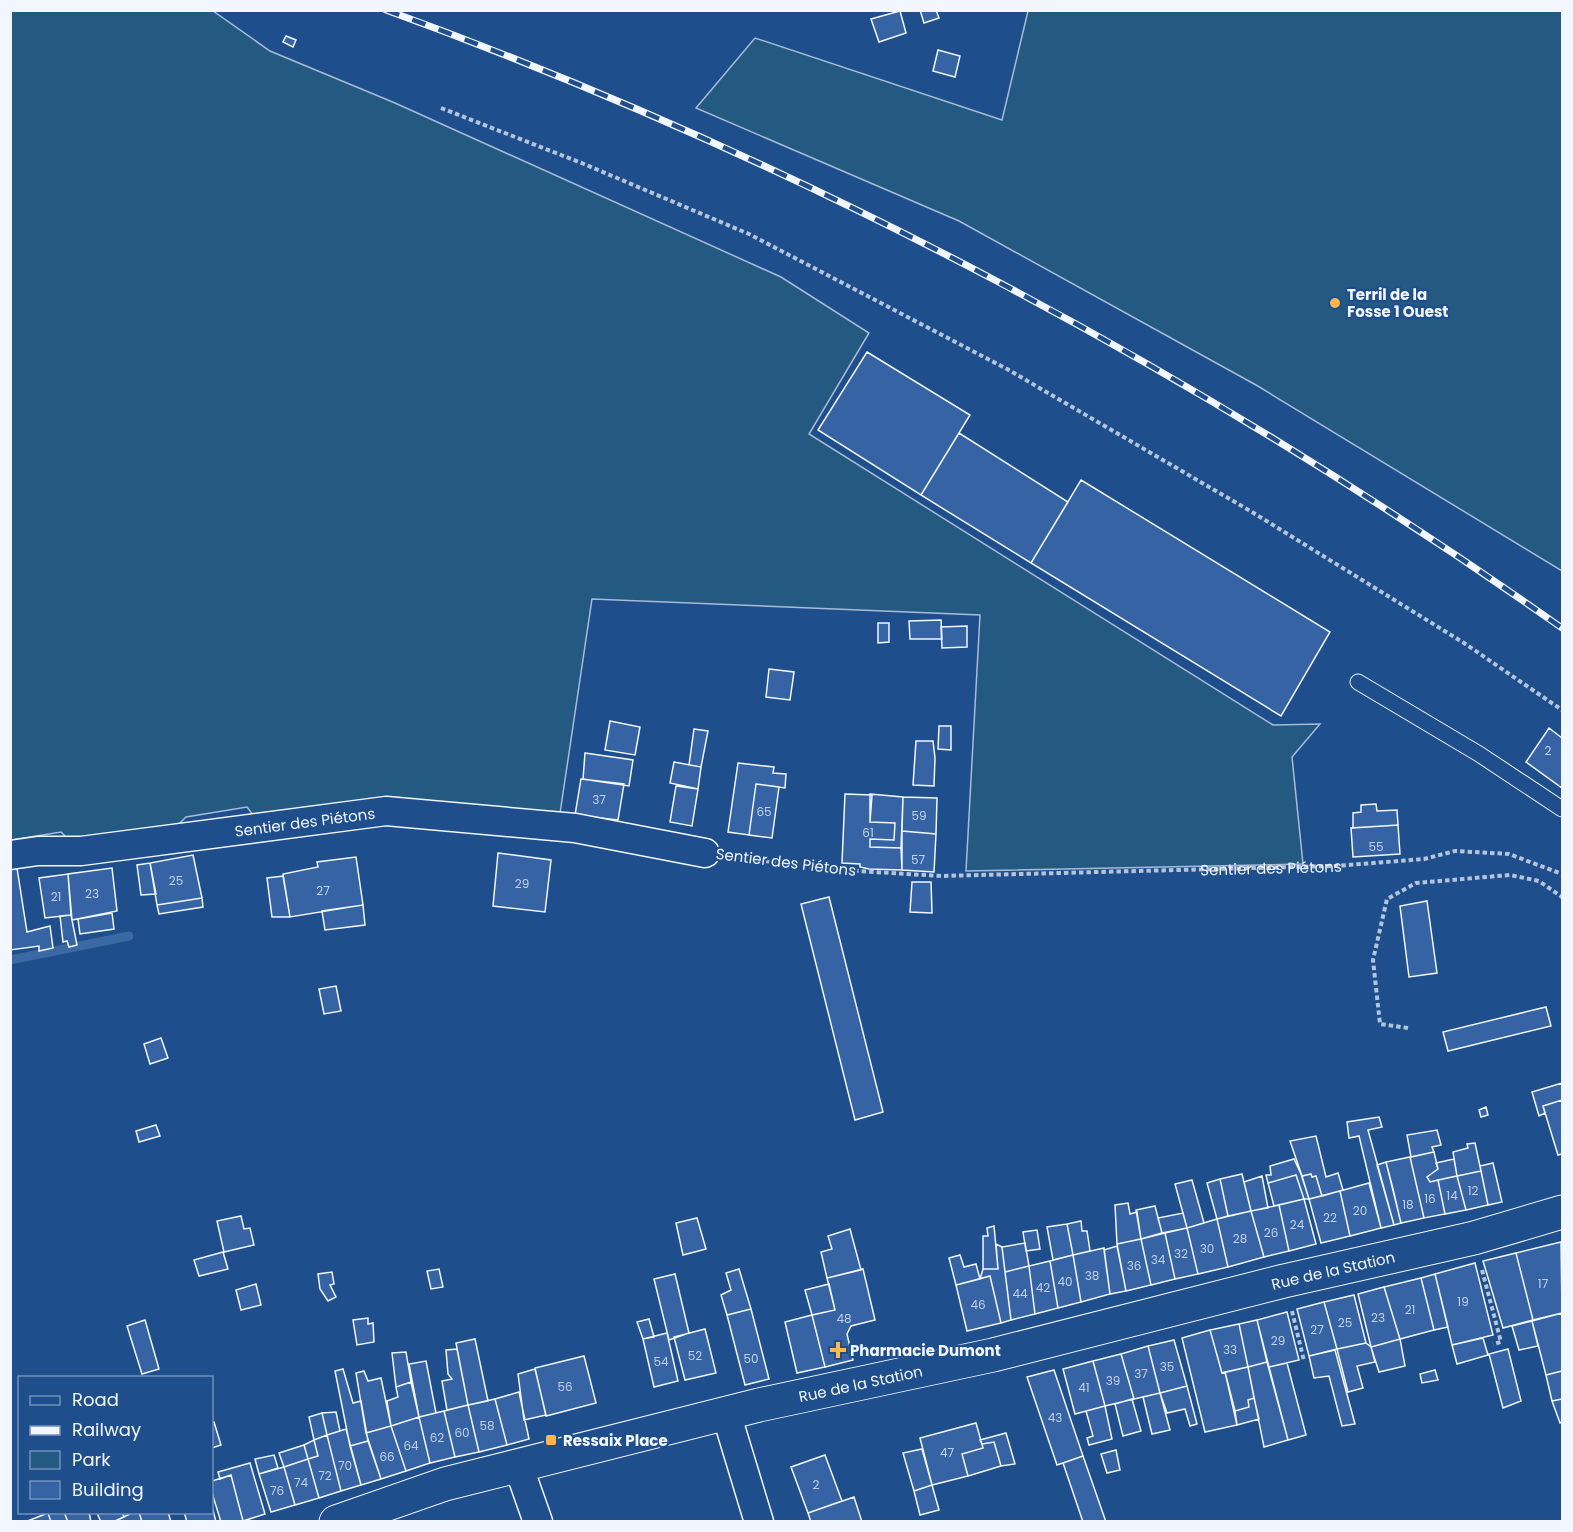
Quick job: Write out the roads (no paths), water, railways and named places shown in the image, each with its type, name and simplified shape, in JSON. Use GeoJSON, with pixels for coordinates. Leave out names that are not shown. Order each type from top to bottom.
{"type":"FeatureCollection","features":[{"type":"Feature","properties":{"kind":"street","name":"Sentier des Piétons"},"geometry":{"type":"LineString","coordinates":[[10,855],[38,851],[81,851],[386,811],[575,828],[705,853]]}},
{"type":"Feature","properties":{"kind":"street","name":"Rue de la Station"},"geometry":{"type":"LineString","coordinates":[[336,1521],[445,1484],[518,1465],[726,1413],[993,1355],[1284,1281],[1474,1238],[1563,1212]]}},
{"type":"Feature","properties":{"kind":"street"},"geometry":{"type":"LineString","coordinates":[[726,1413],[759,1521]]}},
{"type":"Feature","properties":{"kind":"street"},"geometry":{"type":"LineString","coordinates":[[518,1465],[538,1521]]}},
{"type":"Feature","properties":{"kind":"lane"},"geometry":{"type":"LineString","coordinates":[[1358,682],[1479,754],[1563,809]]}},
{"type":"Feature","properties":{"kind":"waterway"},"geometry":{"type":"LineString","coordinates":[[10,960],[129,936]]}},
{"type":"Feature","properties":{"kind":"railway"},"geometry":{"type":"LineString","coordinates":[[386,10],[541,69],[695,134],[846,205],[995,280],[1141,360],[1284,445],[1425,534],[1562,628]]}},
{"type":"Feature","properties":{"kind":"place","name":"Terril de la Fosse 1 Ouest"},"geometry":{"type":"Point","coordinates":[1335,303]}},
{"type":"Feature","properties":{"kind":"place","name":"Pharmacie Dumont"},"geometry":{"type":"Point","coordinates":[838,1350]}},
{"type":"Feature","properties":{"kind":"place","name":"Ressaix Place"},"geometry":{"type":"Point","coordinates":[551,1440]}}]}
